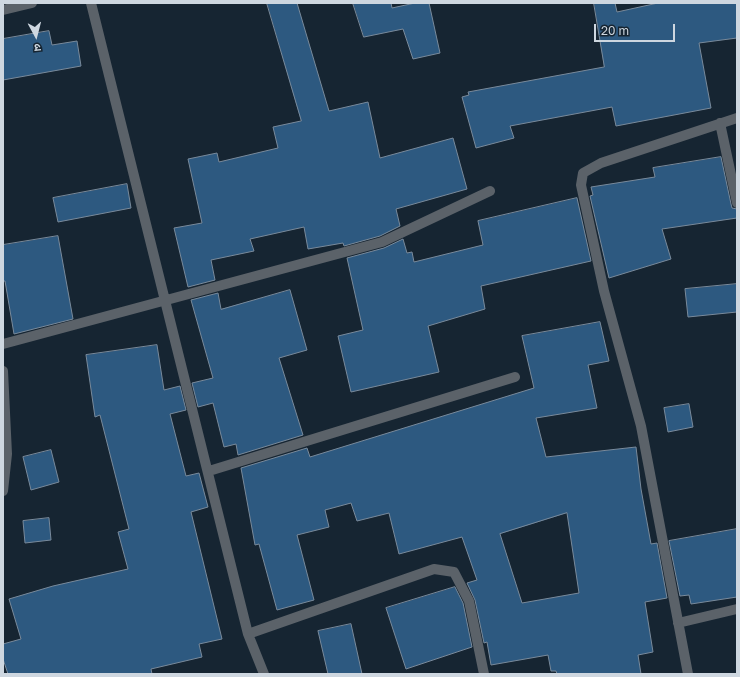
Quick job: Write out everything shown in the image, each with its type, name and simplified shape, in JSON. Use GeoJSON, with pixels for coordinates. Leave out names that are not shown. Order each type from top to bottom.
{"type":"FeatureCollection","features":[{"type":"Feature","properties":{"kind":"street"},"geometry":{"type":"LineString","coordinates":[[3,10],[32,3]]}},
{"type":"Feature","properties":{"kind":"street"},"geometry":{"type":"LineString","coordinates":[[91,3],[164,302],[209,471],[248,634],[264,674]]}},
{"type":"Feature","properties":{"kind":"street"},"geometry":{"type":"LineString","coordinates":[[688,674],[641,426],[604,291],[581,185],[583,173],[601,163],[737,118]]}},
{"type":"Feature","properties":{"kind":"street"},"geometry":{"type":"LineString","coordinates":[[720,123],[737,203]]}},
{"type":"Feature","properties":{"kind":"street"},"geometry":{"type":"LineString","coordinates":[[3,344],[164,302],[382,242],[490,191]]}},
{"type":"Feature","properties":{"kind":"street"},"geometry":{"type":"LineString","coordinates":[[3,370],[7,454],[3,491]]}},
{"type":"Feature","properties":{"kind":"street"},"geometry":{"type":"LineString","coordinates":[[209,471],[515,377]]}},
{"type":"Feature","properties":{"kind":"street"},"geometry":{"type":"LineString","coordinates":[[248,634],[434,569],[454,572],[469,601],[484,674]]}},
{"type":"Feature","properties":{"kind":"street"},"geometry":{"type":"LineString","coordinates":[[678,623],[737,609]]}},
{"type":"Feature","properties":{"kind":"building"},"geometry":{"type":"Polygon","coordinates":[[[267,3],[297,3],[329,111],[368,102],[380,158],[453,138],[467,189],[396,209],[400,226],[380,236],[344,246],[343,243],[308,249],[304,227],[250,239],[254,251],[211,260],[215,280],[188,287],[174,228],[202,223],[188,159],[217,153],[219,162],[278,148],[273,127],[301,121],[267,3]]]}},
{"type":"Feature","properties":{"kind":"building"},"geometry":{"type":"Polygon","coordinates":[[[353,3],[391,3],[392,8],[415,3],[429,3],[440,53],[413,59],[403,29],[364,37],[353,3]]]}},
{"type":"Feature","properties":{"kind":"building"},"geometry":{"type":"Polygon","coordinates":[[[594,3],[615,3],[617,12],[658,3],[737,3],[737,38],[699,43],[711,108],[616,126],[612,107],[510,126],[514,138],[476,148],[462,97],[469,95],[468,92],[604,67],[594,3]]]}},
{"type":"Feature","properties":{"kind":"building"},"geometry":{"type":"Polygon","coordinates":[[[49,31],[52,45],[77,41],[81,66],[3,80],[3,39],[49,31]]]}},
{"type":"Feature","properties":{"kind":"building"},"geometry":{"type":"Polygon","coordinates":[[[721,157],[732,208],[737,209],[737,218],[662,229],[671,259],[609,278],[590,196],[593,195],[591,187],[655,177],[653,168],[721,157]]]}},
{"type":"Feature","properties":{"kind":"building"},"geometry":{"type":"Polygon","coordinates":[[[127,184],[131,208],[58,222],[53,198],[127,184]]]}},
{"type":"Feature","properties":{"kind":"building"},"geometry":{"type":"Polygon","coordinates":[[[577,198],[591,261],[481,286],[485,309],[428,326],[439,372],[351,392],[338,336],[363,330],[347,258],[384,248],[403,239],[407,253],[412,252],[414,262],[483,245],[478,221],[577,198]]]}},
{"type":"Feature","properties":{"kind":"building"},"geometry":{"type":"Polygon","coordinates":[[[58,236],[73,319],[14,334],[5,281],[3,281],[3,245],[58,236]]]}},
{"type":"Feature","properties":{"kind":"building"},"geometry":{"type":"Polygon","coordinates":[[[737,284],[737,312],[688,317],[685,289],[737,284]]]}},
{"type":"Feature","properties":{"kind":"building"},"geometry":{"type":"Polygon","coordinates":[[[290,290],[307,350],[279,358],[303,435],[238,455],[236,444],[224,447],[213,403],[198,407],[192,383],[213,378],[191,300],[218,293],[221,309],[290,290]]]}},
{"type":"Feature","properties":{"kind":"building"},"geometry":{"type":"Polygon","coordinates":[[[600,322],[609,361],[588,365],[597,408],[536,418],[546,457],[636,447],[641,489],[651,544],[657,543],[667,598],[645,602],[653,652],[638,655],[641,674],[557,674],[556,671],[551,671],[548,655],[491,665],[487,642],[484,643],[475,600],[467,583],[477,580],[462,537],[399,554],[389,513],[357,521],[351,503],[325,510],[329,527],[297,535],[314,600],[277,610],[259,544],[255,545],[241,468],[307,448],[310,457],[534,388],[522,336],[600,322]],[[567,513],[500,534],[522,603],[579,593],[567,513]]]}},
{"type":"Feature","properties":{"kind":"building"},"geometry":{"type":"Polygon","coordinates":[[[157,345],[164,390],[180,386],[186,410],[170,414],[186,476],[199,473],[208,507],[191,512],[222,639],[199,644],[202,657],[151,669],[152,674],[8,674],[3,659],[3,644],[21,639],[9,599],[53,586],[128,569],[118,532],[129,529],[100,415],[95,417],[86,355],[157,345]]]}},
{"type":"Feature","properties":{"kind":"building"},"geometry":{"type":"Polygon","coordinates":[[[689,404],[693,427],[668,432],[664,408],[689,404]]]}},
{"type":"Feature","properties":{"kind":"building"},"geometry":{"type":"Polygon","coordinates":[[[51,450],[59,482],[31,490],[23,457],[51,450]]]}},
{"type":"Feature","properties":{"kind":"building"},"geometry":{"type":"Polygon","coordinates":[[[49,518],[51,540],[25,543],[23,521],[49,518]]]}},
{"type":"Feature","properties":{"kind":"building"},"geometry":{"type":"Polygon","coordinates":[[[737,529],[737,597],[691,604],[689,595],[680,596],[669,541],[737,529]]]}},
{"type":"Feature","properties":{"kind":"building"},"geometry":{"type":"Polygon","coordinates":[[[455,587],[463,603],[472,647],[406,669],[386,608],[455,587]]]}},
{"type":"Feature","properties":{"kind":"building"},"geometry":{"type":"Polygon","coordinates":[[[351,624],[362,674],[328,674],[318,631],[351,624]]]}}]}
